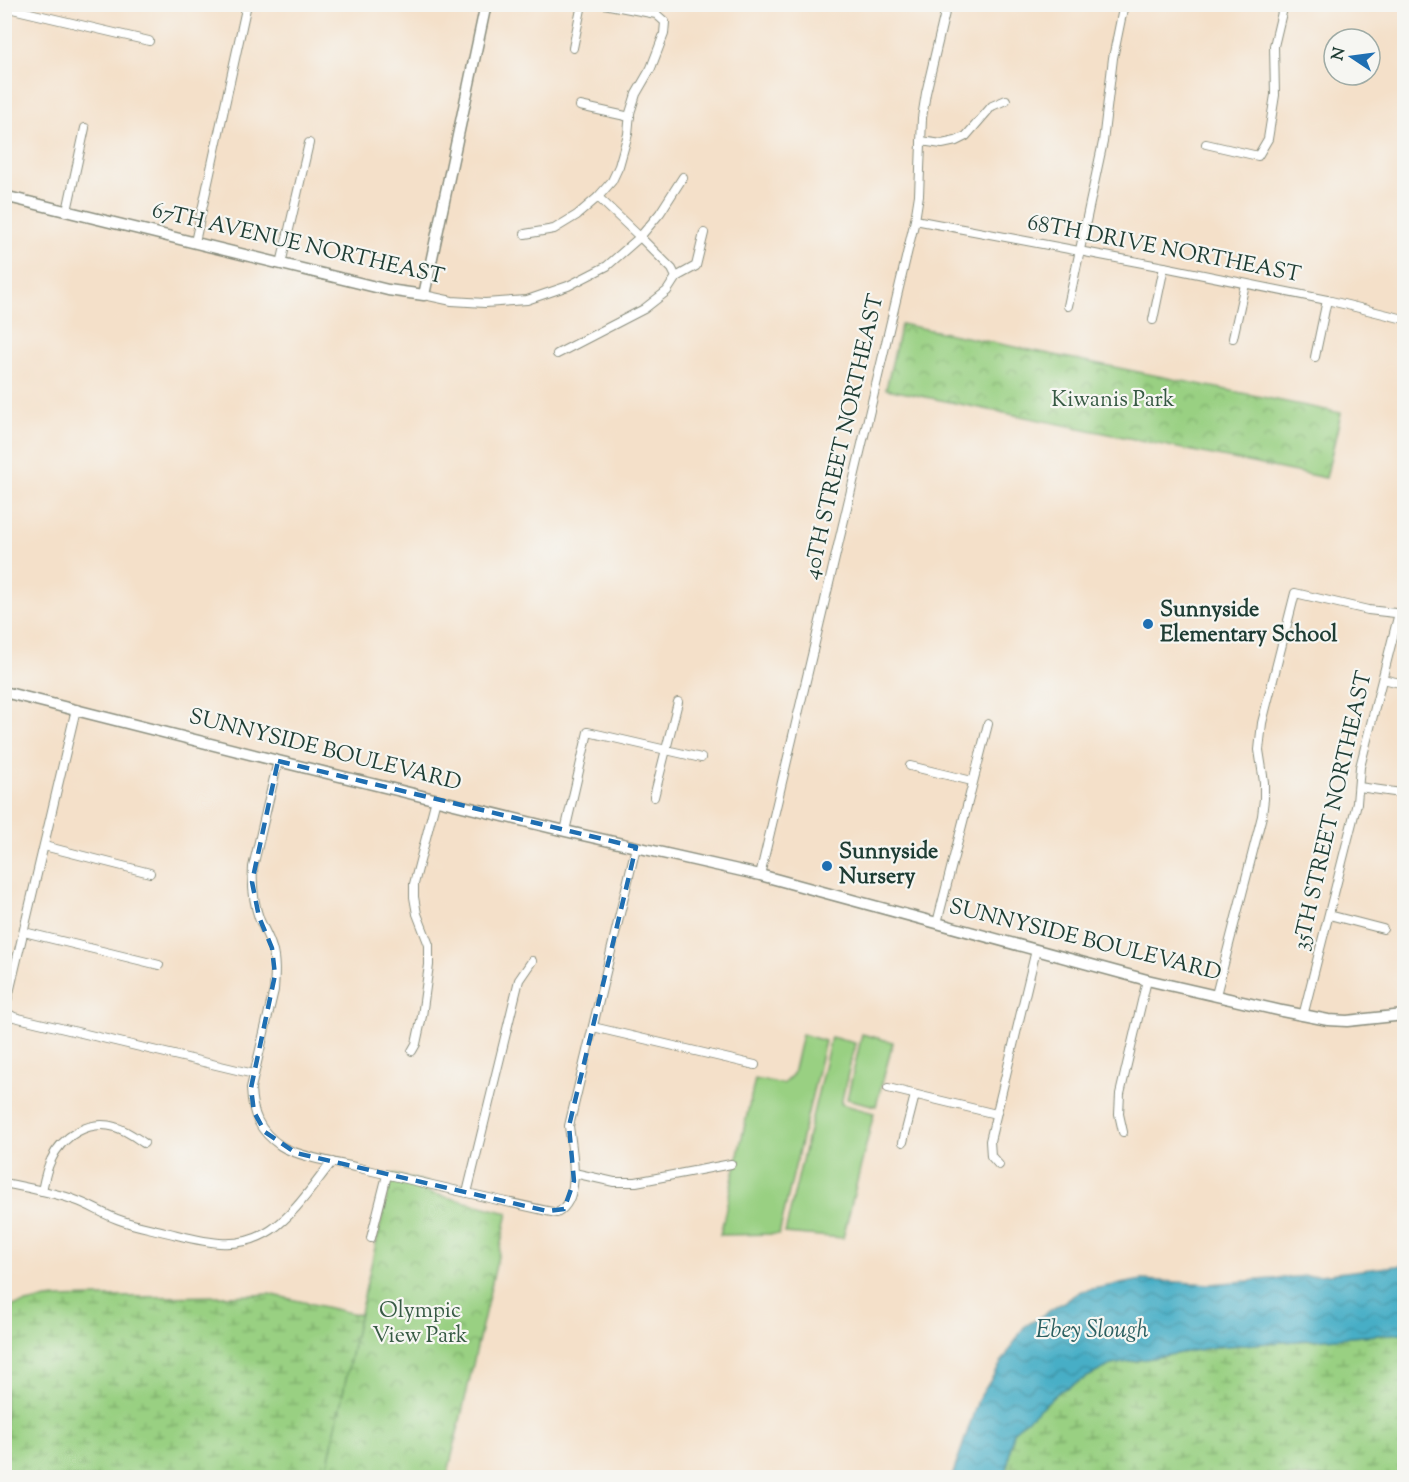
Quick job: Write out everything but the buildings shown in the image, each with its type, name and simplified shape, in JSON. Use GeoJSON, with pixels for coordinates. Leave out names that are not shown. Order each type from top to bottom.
{"type":"FeatureCollection","features":[{"type":"Feature","properties":{"kind":"street"},"geometry":{"type":"LineString","coordinates":[[195,242],[247,4]]}},
{"type":"Feature","properties":{"kind":"street"},"geometry":{"type":"LineString","coordinates":[[424,295],[486,4]]}},
{"type":"Feature","properties":{"kind":"street"},"geometry":{"type":"LineString","coordinates":[[573,48],[582,4]]}},
{"type":"Feature","properties":{"kind":"street"},"geometry":{"type":"LineString","coordinates":[[525,234],[554,229],[577,215],[612,181],[619,166],[636,94],[651,68],[664,34],[665,22],[656,14],[604,4]]}},
{"type":"Feature","properties":{"kind":"street","name":"40TH STREET NORTHEAST"},"geometry":{"type":"LineString","coordinates":[[760,875],[915,220],[919,195],[922,118],[946,4]]}},
{"type":"Feature","properties":{"kind":"street"},"geometry":{"type":"LineString","coordinates":[[1068,306],[1103,142],[1113,58],[1124,4]]}},
{"type":"Feature","properties":{"kind":"street"},"geometry":{"type":"LineString","coordinates":[[1206,144],[1258,156],[1268,139],[1275,95],[1274,46],[1284,4]]}},
{"type":"Feature","properties":{"kind":"street"},"geometry":{"type":"LineString","coordinates":[[4,7],[149,41]]}},
{"type":"Feature","properties":{"kind":"street"},"geometry":{"type":"LineString","coordinates":[[921,141],[942,144],[956,141],[966,136],[992,106],[1006,100]]}},
{"type":"Feature","properties":{"kind":"street"},"geometry":{"type":"LineString","coordinates":[[580,106],[630,117]]}},
{"type":"Feature","properties":{"kind":"street"},"geometry":{"type":"LineString","coordinates":[[67,211],[86,128]]}},
{"type":"Feature","properties":{"kind":"street"},"geometry":{"type":"LineString","coordinates":[[281,264],[309,144]]}},
{"type":"Feature","properties":{"kind":"street","name":"67TH AVENUE NORTHEAST"},"geometry":{"type":"LineString","coordinates":[[4,196],[388,290],[452,301],[485,303],[527,300],[568,286],[607,266],[640,237],[660,213],[683,177]]}},
{"type":"Feature","properties":{"kind":"street"},"geometry":{"type":"LineString","coordinates":[[598,197],[672,269],[676,277]]}},
{"type":"Feature","properties":{"kind":"street","name":"68TH DRIVE NORTHEAST"},"geometry":{"type":"LineString","coordinates":[[915,220],[1164,267],[1327,300],[1404,319]]}},
{"type":"Feature","properties":{"kind":"street"},"geometry":{"type":"LineString","coordinates":[[557,354],[644,309],[667,291],[676,277],[696,266],[704,233]]}},
{"type":"Feature","properties":{"kind":"street"},"geometry":{"type":"LineString","coordinates":[[1153,320],[1164,267]]}},
{"type":"Feature","properties":{"kind":"street"},"geometry":{"type":"LineString","coordinates":[[1233,338],[1245,284]]}},
{"type":"Feature","properties":{"kind":"street"},"geometry":{"type":"LineString","coordinates":[[1315,357],[1327,300]]}},
{"type":"Feature","properties":{"kind":"street"},"geometry":{"type":"LineString","coordinates":[[1216,995],[1262,816],[1264,782],[1259,750],[1260,736],[1295,593],[1368,610],[1402,614]]}},
{"type":"Feature","properties":{"kind":"street","name":"35TH STREET NORTHEAST"},"geometry":{"type":"LineString","coordinates":[[1303,1016],[1357,803],[1360,767],[1402,614]]}},
{"type":"Feature","properties":{"kind":"street"},"geometry":{"type":"LineString","coordinates":[[1383,679],[1404,684]]}},
{"type":"Feature","properties":{"kind":"street","name":"SUNNYSIDE BOULEVARD"},"geometry":{"type":"LineString","coordinates":[[4,692],[565,831],[760,875],[1147,980],[1303,1016],[1354,1021],[1404,1015]]}},
{"type":"Feature","properties":{"kind":"street"},"geometry":{"type":"LineString","coordinates":[[654,797],[678,702]]}},
{"type":"Feature","properties":{"kind":"street"},"geometry":{"type":"LineString","coordinates":[[76,709],[5,1012],[14,1017],[254,1074]]}},
{"type":"Feature","properties":{"kind":"street"},"geometry":{"type":"LineString","coordinates":[[937,923],[988,724]]}},
{"type":"Feature","properties":{"kind":"street"},"geometry":{"type":"LineString","coordinates":[[565,831],[588,732],[701,758]]}},
{"type":"Feature","properties":{"kind":"street"},"geometry":{"type":"LineString","coordinates":[[278,761],[253,867],[254,897],[259,917],[272,948],[275,975],[274,990],[251,1088],[252,1101],[257,1121],[265,1132],[283,1148],[332,1162],[557,1213],[564,1209],[574,1181],[569,1126],[636,847]]}},
{"type":"Feature","properties":{"kind":"street"},"geometry":{"type":"LineString","coordinates":[[910,766],[972,781]]}},
{"type":"Feature","properties":{"kind":"street"},"geometry":{"type":"LineString","coordinates":[[1359,787],[1404,795]]}},
{"type":"Feature","properties":{"kind":"street"},"geometry":{"type":"LineString","coordinates":[[411,1051],[416,1044],[422,1016],[429,945],[417,914],[414,885],[436,799]]}},
{"type":"Feature","properties":{"kind":"street"},"geometry":{"type":"LineString","coordinates":[[44,846],[150,873]]}},
{"type":"Feature","properties":{"kind":"street"},"geometry":{"type":"LineString","coordinates":[[1329,915],[1383,929]]}},
{"type":"Feature","properties":{"kind":"street"},"geometry":{"type":"LineString","coordinates":[[24,932],[159,965]]}},
{"type":"Feature","properties":{"kind":"street"},"geometry":{"type":"LineString","coordinates":[[999,1165],[991,1156],[990,1141],[1036,950]]}},
{"type":"Feature","properties":{"kind":"street"},"geometry":{"type":"LineString","coordinates":[[467,1193],[519,980],[532,961]]}},
{"type":"Feature","properties":{"kind":"street"},"geometry":{"type":"LineString","coordinates":[[1123,1131],[1119,1114],[1120,1094],[1147,980]]}},
{"type":"Feature","properties":{"kind":"street"},"geometry":{"type":"LineString","coordinates":[[593,1027],[755,1065]]}},
{"type":"Feature","properties":{"kind":"street"},"geometry":{"type":"LineString","coordinates":[[888,1088],[996,1114]]}},
{"type":"Feature","properties":{"kind":"street"},"geometry":{"type":"LineString","coordinates":[[903,1142],[915,1095]]}},
{"type":"Feature","properties":{"kind":"street"},"geometry":{"type":"LineString","coordinates":[[42,1191],[50,1161],[57,1148],[79,1131],[93,1126],[107,1125],[117,1127],[144,1143]]}},
{"type":"Feature","properties":{"kind":"street"},"geometry":{"type":"LineString","coordinates":[[4,1183],[74,1200],[124,1222],[215,1244],[227,1244],[254,1238],[270,1230],[293,1209],[332,1162]]}},
{"type":"Feature","properties":{"kind":"street"},"geometry":{"type":"LineString","coordinates":[[574,1173],[614,1182],[636,1182],[731,1164]]}},
{"type":"Feature","properties":{"kind":"street"},"geometry":{"type":"LineString","coordinates":[[371,1238],[387,1175]]}},
{"type":"Feature","properties":{"kind":"highlighted area"},"geometry":{"type":"Polygon","coordinates":[[[278,761],[636,847],[569,1126],[574,1181],[564,1209],[547,1211],[296,1153],[265,1132],[254,1112],[251,1088],[275,975],[272,948],[259,917],[252,882],[278,761]]]}},
{"type":"Feature","properties":{"kind":"green space","name":"Kiwanis Park"},"geometry":{"type":"Polygon","coordinates":[[[901,324],[1341,413],[1326,478],[886,389],[901,324]]]}},
{"type":"Feature","properties":{"kind":"green space"},"geometry":{"type":"Polygon","coordinates":[[[802,1034],[825,1041],[779,1234],[720,1235],[755,1079],[783,1084],[793,1074],[802,1034]]]}},
{"type":"Feature","properties":{"kind":"green space"},"geometry":{"type":"Polygon","coordinates":[[[862,1034],[893,1042],[876,1106],[847,1099],[862,1034]]]}},
{"type":"Feature","properties":{"kind":"green space"},"geometry":{"type":"Polygon","coordinates":[[[831,1037],[855,1043],[841,1104],[874,1113],[843,1238],[785,1233],[831,1037]]]}},
{"type":"Feature","properties":{"kind":"green space","name":"Olympic View Park"},"geometry":{"type":"Polygon","coordinates":[[[392,1174],[429,1183],[427,1192],[508,1213],[447,1477],[325,1478],[358,1322],[392,1174]]]}},
{"type":"Feature","properties":{"kind":"green space"},"geometry":{"type":"Polygon","coordinates":[[[269,1294],[451,1336],[433,1477],[5,1478],[5,1307],[52,1298],[269,1294]]]}},
{"type":"Feature","properties":{"kind":"green space"},"geometry":{"type":"Polygon","coordinates":[[[1404,1333],[1404,1477],[1006,1478],[1012,1432],[1060,1391],[1111,1365],[1215,1347],[1404,1333]]]}},
{"type":"Feature","properties":{"kind":"water","name":"Ebey Slough"},"geometry":{"type":"Polygon","coordinates":[[[1404,1265],[1404,1333],[1215,1347],[1111,1365],[1060,1391],[1013,1432],[1006,1477],[952,1477],[978,1400],[1024,1327],[1081,1291],[1142,1280],[1211,1284],[1404,1265]]]}},
{"type":"Feature","properties":{"kind":"place","name":"Sunnyside Elementary School"},"geometry":{"type":"Point","coordinates":[1148,624]}},
{"type":"Feature","properties":{"kind":"place","name":"Sunnyside Nursery"},"geometry":{"type":"Point","coordinates":[827,866]}}]}
